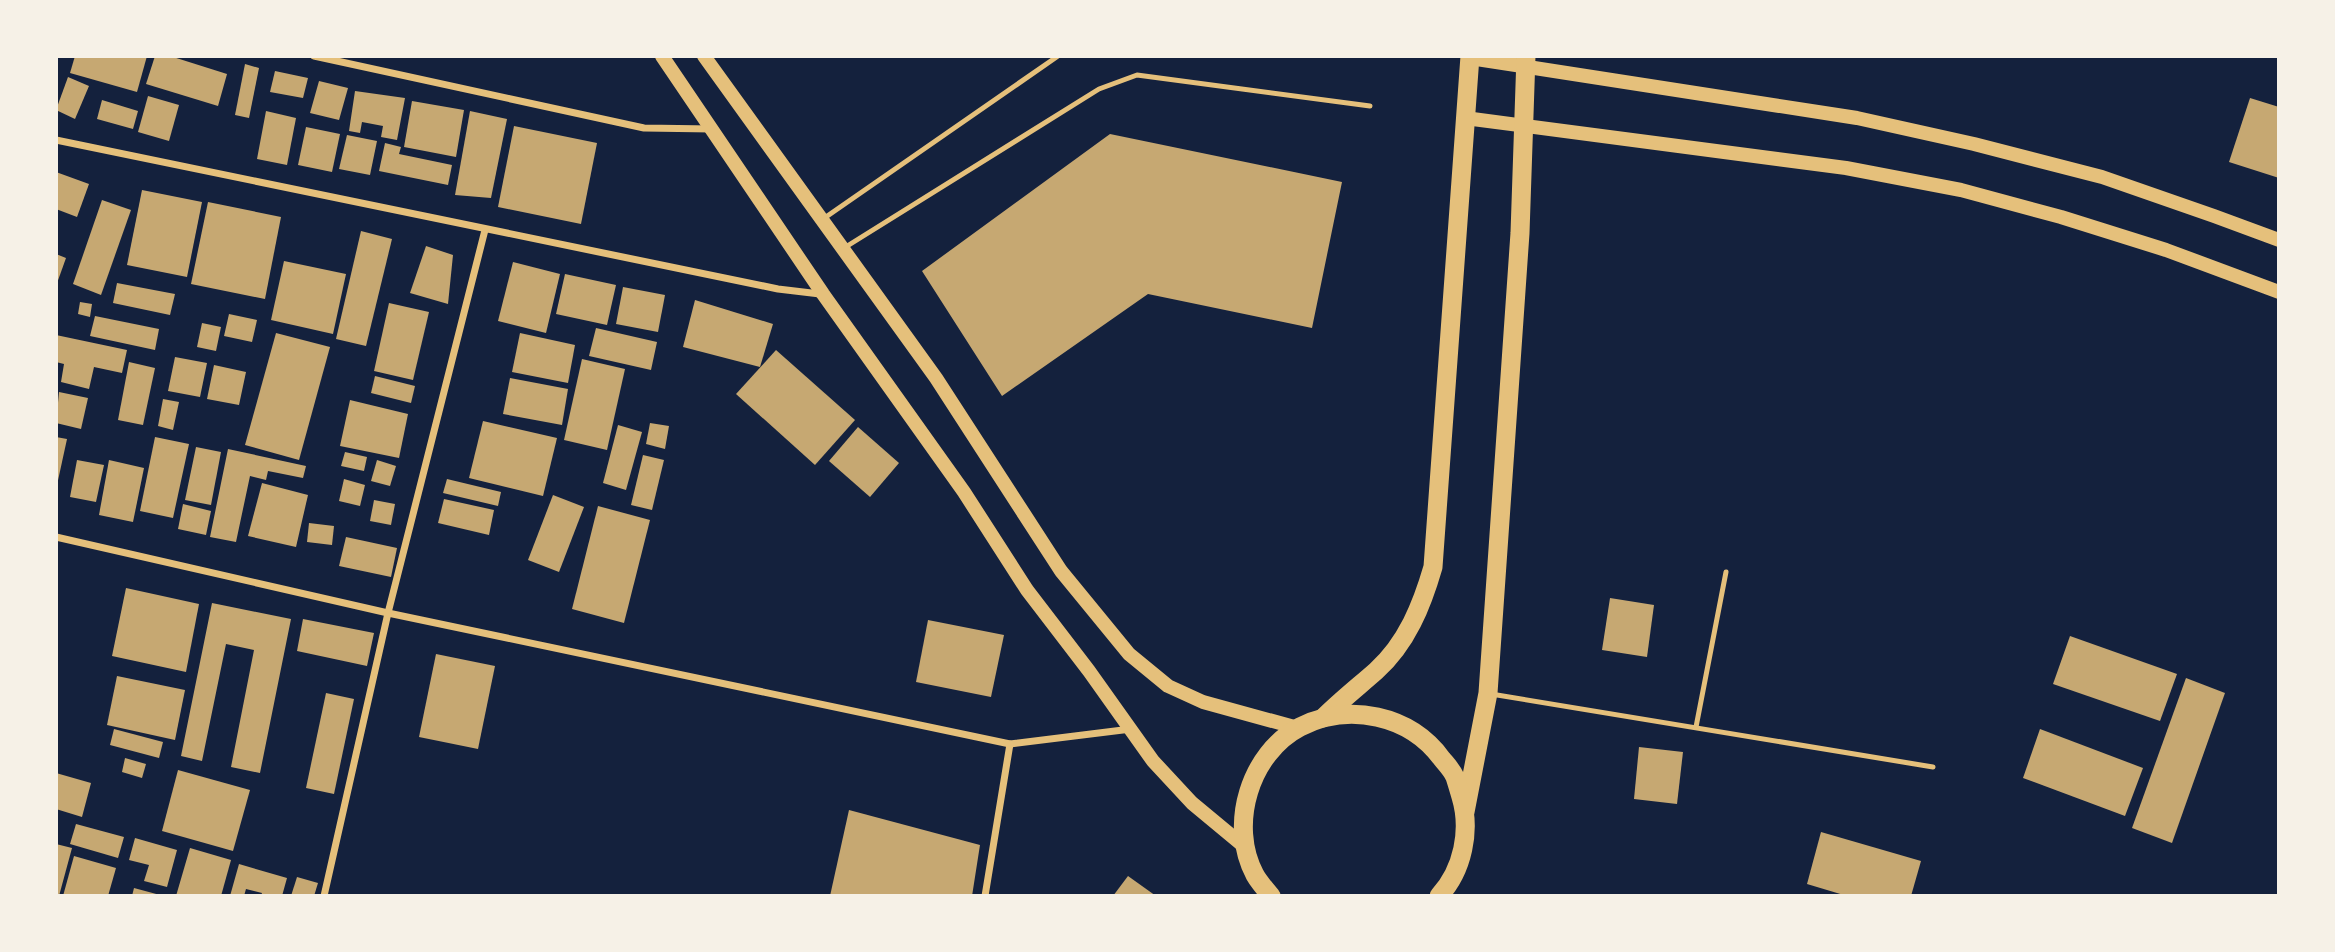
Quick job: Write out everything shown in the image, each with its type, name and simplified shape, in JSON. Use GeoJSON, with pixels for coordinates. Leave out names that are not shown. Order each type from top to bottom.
{"type":"FeatureCollection","features":[{"type":"Feature","properties":{"kind":"highway"},"geometry":{"type":"LineString","coordinates":[[1324,718],[1378,669],[1404,637],[1422,605],[1433,567],[1470,57]]}},
{"type":"Feature","properties":{"kind":"highway"},"geometry":{"type":"LineString","coordinates":[[1446,893],[1463,850],[1465,812],[1488,693],[1520,233],[1526,62]]}},
{"type":"Feature","properties":{"kind":"highway"},"geometry":{"type":"LineString","coordinates":[[1270,896],[1254,874],[1245,848],[1243,813],[1252,779],[1271,750],[1298,728],[1324,718],[1362,714],[1399,723],[1431,744],[1454,775],[1465,812]]}},
{"type":"Feature","properties":{"kind":"main road"},"geometry":{"type":"LineString","coordinates":[[662,56],[824,294],[964,492],[1027,590],[1153,761],[1192,803],[1245,848]]}},
{"type":"Feature","properties":{"kind":"main road"},"geometry":{"type":"LineString","coordinates":[[704,56],[936,378],[1061,571],[1129,654],[1168,686],[1203,702],[1298,728]]}},
{"type":"Feature","properties":{"kind":"main road"},"geometry":{"type":"LineString","coordinates":[[1470,57],[1526,62],[1857,118],[1974,144],[2102,177],[2279,240]]}},
{"type":"Feature","properties":{"kind":"main road"},"geometry":{"type":"LineString","coordinates":[[1465,118],[1846,167],[1961,190],[2061,217],[2166,250],[2279,292]]}},
{"type":"Feature","properties":{"kind":"street"},"geometry":{"type":"LineString","coordinates":[[314,56],[645,128],[712,129]]}},
{"type":"Feature","properties":{"kind":"street"},"geometry":{"type":"LineString","coordinates":[[56,140],[778,289],[824,294]]}},
{"type":"Feature","properties":{"kind":"street"},"geometry":{"type":"LineString","coordinates":[[324,896],[387,613],[485,230]]}},
{"type":"Feature","properties":{"kind":"street"},"geometry":{"type":"LineString","coordinates":[[56,537],[387,613],[1010,744],[1131,729]]}},
{"type":"Feature","properties":{"kind":"street"},"geometry":{"type":"LineString","coordinates":[[985,896],[1010,744]]}},
{"type":"Feature","properties":{"kind":"lane"},"geometry":{"type":"LineString","coordinates":[[823,219],[1058,56]]}},
{"type":"Feature","properties":{"kind":"lane"},"geometry":{"type":"LineString","coordinates":[[844,248],[1099,89],[1137,75],[1370,106]]}},
{"type":"Feature","properties":{"kind":"lane"},"geometry":{"type":"LineString","coordinates":[[1696,727],[1726,572]]}},
{"type":"Feature","properties":{"kind":"lane"},"geometry":{"type":"LineString","coordinates":[[1488,693],[1933,767]]}},
{"type":"Feature","properties":{"kind":"building"},"geometry":{"type":"Polygon","coordinates":[[[75,56],[147,56],[137,92],[70,73],[75,56]]]}},
{"type":"Feature","properties":{"kind":"building"},"geometry":{"type":"Polygon","coordinates":[[[155,56],[170,56],[227,74],[218,106],[146,84],[155,56]]]}},
{"type":"Feature","properties":{"kind":"building"},"geometry":{"type":"Polygon","coordinates":[[[245,64],[259,68],[249,118],[235,115],[245,64]]]}},
{"type":"Feature","properties":{"kind":"building"},"geometry":{"type":"Polygon","coordinates":[[[275,71],[308,78],[303,98],[270,92],[275,71]]]}},
{"type":"Feature","properties":{"kind":"building"},"geometry":{"type":"Polygon","coordinates":[[[68,77],[89,86],[75,119],[56,110],[68,77]]]}},
{"type":"Feature","properties":{"kind":"building"},"geometry":{"type":"Polygon","coordinates":[[[319,81],[348,88],[339,120],[310,113],[319,81]]]}},
{"type":"Feature","properties":{"kind":"building"},"geometry":{"type":"Polygon","coordinates":[[[355,91],[405,98],[397,140],[381,137],[383,126],[362,122],[360,133],[349,131],[355,91]]]}},
{"type":"Feature","properties":{"kind":"building"},"geometry":{"type":"Polygon","coordinates":[[[148,96],[179,105],[169,141],[138,132],[148,96]]]}},
{"type":"Feature","properties":{"kind":"building"},"geometry":{"type":"Polygon","coordinates":[[[2250,98],[2279,107],[2279,178],[2229,162],[2250,98]]]}},
{"type":"Feature","properties":{"kind":"building"},"geometry":{"type":"Polygon","coordinates":[[[102,100],[138,111],[133,129],[97,119],[102,100]]]}},
{"type":"Feature","properties":{"kind":"building"},"geometry":{"type":"Polygon","coordinates":[[[412,101],[464,110],[456,157],[404,147],[412,101]]]}},
{"type":"Feature","properties":{"kind":"building"},"geometry":{"type":"Polygon","coordinates":[[[266,111],[296,118],[287,165],[257,159],[266,111]]]}},
{"type":"Feature","properties":{"kind":"building"},"geometry":{"type":"Polygon","coordinates":[[[470,111],[507,119],[491,198],[455,195],[470,111]]]}},
{"type":"Feature","properties":{"kind":"building"},"geometry":{"type":"Polygon","coordinates":[[[514,126],[597,143],[581,224],[498,207],[514,126]]]}},
{"type":"Feature","properties":{"kind":"building"},"geometry":{"type":"Polygon","coordinates":[[[306,127],[340,134],[332,172],[298,165],[306,127]]]}},
{"type":"Feature","properties":{"kind":"building"},"geometry":{"type":"Polygon","coordinates":[[[1110,134],[1342,182],[1312,328],[1148,294],[1002,396],[922,271],[1110,134]]]}},
{"type":"Feature","properties":{"kind":"building"},"geometry":{"type":"Polygon","coordinates":[[[347,135],[377,141],[370,175],[339,169],[347,135]]]}},
{"type":"Feature","properties":{"kind":"building"},"geometry":{"type":"Polygon","coordinates":[[[385,143],[401,147],[399,154],[452,165],[448,185],[379,171],[385,143]]]}},
{"type":"Feature","properties":{"kind":"building"},"geometry":{"type":"Polygon","coordinates":[[[56,172],[89,184],[77,217],[56,209],[56,172]]]}},
{"type":"Feature","properties":{"kind":"building"},"geometry":{"type":"Polygon","coordinates":[[[142,190],[202,202],[187,277],[127,265],[142,190]]]}},
{"type":"Feature","properties":{"kind":"building"},"geometry":{"type":"Polygon","coordinates":[[[102,200],[131,210],[101,295],[73,284],[102,200]]]}},
{"type":"Feature","properties":{"kind":"building"},"geometry":{"type":"Polygon","coordinates":[[[208,202],[281,217],[265,299],[191,284],[208,202]]]}},
{"type":"Feature","properties":{"kind":"building"},"geometry":{"type":"Polygon","coordinates":[[[361,231],[392,239],[366,346],[336,339],[361,231]]]}},
{"type":"Feature","properties":{"kind":"building"},"geometry":{"type":"Polygon","coordinates":[[[426,246],[453,255],[448,304],[410,293],[426,246]]]}},
{"type":"Feature","properties":{"kind":"building"},"geometry":{"type":"Polygon","coordinates":[[[56,254],[66,258],[56,286],[56,254]]]}},
{"type":"Feature","properties":{"kind":"building"},"geometry":{"type":"Polygon","coordinates":[[[284,261],[346,274],[333,334],[271,320],[284,261]]]}},
{"type":"Feature","properties":{"kind":"building"},"geometry":{"type":"Polygon","coordinates":[[[513,262],[560,274],[546,333],[498,321],[513,262]]]}},
{"type":"Feature","properties":{"kind":"building"},"geometry":{"type":"Polygon","coordinates":[[[565,274],[616,285],[607,325],[556,314],[565,274]]]}},
{"type":"Feature","properties":{"kind":"building"},"geometry":{"type":"Polygon","coordinates":[[[117,283],[175,294],[170,315],[113,303],[117,283]]]}},
{"type":"Feature","properties":{"kind":"building"},"geometry":{"type":"Polygon","coordinates":[[[623,287],[665,295],[658,332],[616,324],[623,287]]]}},
{"type":"Feature","properties":{"kind":"building"},"geometry":{"type":"Polygon","coordinates":[[[695,300],[773,324],[760,367],[683,347],[695,300]]]}},
{"type":"Feature","properties":{"kind":"building"},"geometry":{"type":"Polygon","coordinates":[[[80,302],[92,304],[90,317],[78,314],[80,302]]]}},
{"type":"Feature","properties":{"kind":"building"},"geometry":{"type":"Polygon","coordinates":[[[389,303],[429,312],[413,380],[374,371],[389,303]]]}},
{"type":"Feature","properties":{"kind":"building"},"geometry":{"type":"Polygon","coordinates":[[[229,314],[257,320],[252,342],[224,336],[229,314]]]}},
{"type":"Feature","properties":{"kind":"building"},"geometry":{"type":"Polygon","coordinates":[[[95,316],[159,329],[155,350],[90,336],[95,316]]]}},
{"type":"Feature","properties":{"kind":"building"},"geometry":{"type":"Polygon","coordinates":[[[202,323],[221,327],[216,351],[197,347],[202,323]]]}},
{"type":"Feature","properties":{"kind":"building"},"geometry":{"type":"Polygon","coordinates":[[[596,328],[657,342],[651,370],[589,356],[596,328]]]}},
{"type":"Feature","properties":{"kind":"building"},"geometry":{"type":"Polygon","coordinates":[[[276,333],[330,347],[299,460],[245,445],[276,333]]]}},
{"type":"Feature","properties":{"kind":"building"},"geometry":{"type":"Polygon","coordinates":[[[520,333],[575,345],[568,383],[512,372],[520,333]]]}},
{"type":"Feature","properties":{"kind":"building"},"geometry":{"type":"Polygon","coordinates":[[[56,335],[127,350],[122,373],[94,367],[89,389],[61,382],[64,364],[56,362],[56,335]]]}},
{"type":"Feature","properties":{"kind":"building"},"geometry":{"type":"Polygon","coordinates":[[[776,350],[855,420],[815,465],[736,394],[776,350]]]}},
{"type":"Feature","properties":{"kind":"building"},"geometry":{"type":"Polygon","coordinates":[[[175,357],[207,363],[200,397],[168,391],[175,357]]]}},
{"type":"Feature","properties":{"kind":"building"},"geometry":{"type":"Polygon","coordinates":[[[582,359],[625,369],[607,450],[564,440],[582,359]]]}},
{"type":"Feature","properties":{"kind":"building"},"geometry":{"type":"Polygon","coordinates":[[[129,362],[155,368],[143,425],[118,420],[129,362]]]}},
{"type":"Feature","properties":{"kind":"building"},"geometry":{"type":"Polygon","coordinates":[[[214,365],[246,372],[239,405],[207,399],[214,365]]]}},
{"type":"Feature","properties":{"kind":"building"},"geometry":{"type":"Polygon","coordinates":[[[375,376],[415,386],[411,403],[371,393],[375,376]]]}},
{"type":"Feature","properties":{"kind":"building"},"geometry":{"type":"Polygon","coordinates":[[[510,378],[568,389],[562,425],[503,414],[510,378]]]}},
{"type":"Feature","properties":{"kind":"building"},"geometry":{"type":"Polygon","coordinates":[[[59,392],[88,398],[81,429],[56,423],[59,392]]]}},
{"type":"Feature","properties":{"kind":"building"},"geometry":{"type":"Polygon","coordinates":[[[163,399],[179,402],[173,430],[158,426],[163,399]]]}},
{"type":"Feature","properties":{"kind":"building"},"geometry":{"type":"Polygon","coordinates":[[[350,400],[408,414],[399,458],[340,446],[350,400]]]}},
{"type":"Feature","properties":{"kind":"building"},"geometry":{"type":"Polygon","coordinates":[[[483,421],[557,438],[543,496],[469,478],[483,421]]]}},
{"type":"Feature","properties":{"kind":"building"},"geometry":{"type":"Polygon","coordinates":[[[650,423],[669,426],[665,449],[646,444],[650,423]]]}},
{"type":"Feature","properties":{"kind":"building"},"geometry":{"type":"Polygon","coordinates":[[[618,425],[642,432],[626,490],[603,483],[618,425]]]}},
{"type":"Feature","properties":{"kind":"building"},"geometry":{"type":"Polygon","coordinates":[[[858,427],[899,463],[870,497],[829,461],[858,427]]]}},
{"type":"Feature","properties":{"kind":"building"},"geometry":{"type":"Polygon","coordinates":[[[56,437],[67,439],[57,485],[56,484],[56,437]]]}},
{"type":"Feature","properties":{"kind":"building"},"geometry":{"type":"Polygon","coordinates":[[[155,437],[189,444],[173,518],[140,511],[155,437]]]}},
{"type":"Feature","properties":{"kind":"building"},"geometry":{"type":"Polygon","coordinates":[[[196,447],[221,452],[211,505],[185,500],[196,447]]]}},
{"type":"Feature","properties":{"kind":"building"},"geometry":{"type":"Polygon","coordinates":[[[228,449],[306,466],[303,478],[268,471],[266,480],[250,476],[236,542],[210,537],[228,449]]]}},
{"type":"Feature","properties":{"kind":"building"},"geometry":{"type":"Polygon","coordinates":[[[345,452],[367,457],[364,471],[341,466],[345,452]]]}},
{"type":"Feature","properties":{"kind":"building"},"geometry":{"type":"Polygon","coordinates":[[[643,455],[664,460],[652,510],[631,505],[643,455]]]}},
{"type":"Feature","properties":{"kind":"building"},"geometry":{"type":"Polygon","coordinates":[[[77,460],[104,465],[96,502],[70,497],[77,460]]]}},
{"type":"Feature","properties":{"kind":"building"},"geometry":{"type":"Polygon","coordinates":[[[109,460],[144,468],[133,522],[99,515],[109,460]]]}},
{"type":"Feature","properties":{"kind":"building"},"geometry":{"type":"Polygon","coordinates":[[[377,460],[396,466],[390,486],[371,481],[377,460]]]}},
{"type":"Feature","properties":{"kind":"building"},"geometry":{"type":"Polygon","coordinates":[[[344,479],[365,485],[360,506],[339,501],[344,479]]]}},
{"type":"Feature","properties":{"kind":"building"},"geometry":{"type":"Polygon","coordinates":[[[447,479],[501,492],[498,506],[443,493],[447,479]]]}},
{"type":"Feature","properties":{"kind":"building"},"geometry":{"type":"Polygon","coordinates":[[[262,483],[308,495],[296,547],[248,536],[262,483]]]}},
{"type":"Feature","properties":{"kind":"building"},"geometry":{"type":"Polygon","coordinates":[[[553,495],[584,507],[559,572],[528,560],[553,495]]]}},
{"type":"Feature","properties":{"kind":"building"},"geometry":{"type":"Polygon","coordinates":[[[444,499],[494,510],[489,535],[438,523],[444,499]]]}},
{"type":"Feature","properties":{"kind":"building"},"geometry":{"type":"Polygon","coordinates":[[[374,500],[395,504],[391,525],[370,521],[374,500]]]}},
{"type":"Feature","properties":{"kind":"building"},"geometry":{"type":"Polygon","coordinates":[[[183,504],[211,511],[206,535],[178,529],[183,504]]]}},
{"type":"Feature","properties":{"kind":"building"},"geometry":{"type":"Polygon","coordinates":[[[598,506],[650,520],[624,623],[572,609],[598,506]]]}},
{"type":"Feature","properties":{"kind":"building"},"geometry":{"type":"Polygon","coordinates":[[[309,523],[334,526],[332,545],[307,542],[309,523]]]}},
{"type":"Feature","properties":{"kind":"building"},"geometry":{"type":"Polygon","coordinates":[[[346,537],[397,548],[391,577],[339,566],[346,537]]]}},
{"type":"Feature","properties":{"kind":"building"},"geometry":{"type":"Polygon","coordinates":[[[126,588],[199,604],[186,672],[112,656],[126,588]]]}},
{"type":"Feature","properties":{"kind":"building"},"geometry":{"type":"Polygon","coordinates":[[[1610,598],[1654,605],[1647,657],[1602,650],[1610,598]]]}},
{"type":"Feature","properties":{"kind":"building"},"geometry":{"type":"Polygon","coordinates":[[[212,603],[291,619],[260,773],[231,767],[254,650],[226,644],[202,761],[181,756],[212,603]]]}},
{"type":"Feature","properties":{"kind":"building"},"geometry":{"type":"Polygon","coordinates":[[[303,619],[374,633],[367,666],[297,651],[303,619]]]}},
{"type":"Feature","properties":{"kind":"building"},"geometry":{"type":"Polygon","coordinates":[[[928,620],[1004,635],[991,697],[916,682],[928,620]]]}},
{"type":"Feature","properties":{"kind":"building"},"geometry":{"type":"Polygon","coordinates":[[[2070,636],[2177,674],[2160,721],[2053,684],[2070,636]]]}},
{"type":"Feature","properties":{"kind":"building"},"geometry":{"type":"Polygon","coordinates":[[[436,654],[495,666],[478,749],[419,737],[436,654]]]}},
{"type":"Feature","properties":{"kind":"building"},"geometry":{"type":"Polygon","coordinates":[[[117,676],[185,690],[175,740],[107,725],[117,676]]]}},
{"type":"Feature","properties":{"kind":"building"},"geometry":{"type":"Polygon","coordinates":[[[2186,678],[2225,693],[2172,843],[2132,828],[2186,678]]]}},
{"type":"Feature","properties":{"kind":"building"},"geometry":{"type":"Polygon","coordinates":[[[326,693],[354,699],[334,794],[306,788],[326,693]]]}},
{"type":"Feature","properties":{"kind":"building"},"geometry":{"type":"Polygon","coordinates":[[[114,729],[163,742],[159,758],[110,745],[114,729]]]}},
{"type":"Feature","properties":{"kind":"building"},"geometry":{"type":"Polygon","coordinates":[[[2040,729],[2143,768],[2125,816],[2023,778],[2040,729]]]}},
{"type":"Feature","properties":{"kind":"building"},"geometry":{"type":"Polygon","coordinates":[[[1639,747],[1683,752],[1677,804],[1634,799],[1639,747]]]}},
{"type":"Feature","properties":{"kind":"building"},"geometry":{"type":"Polygon","coordinates":[[[125,758],[146,764],[142,778],[122,772],[125,758]]]}},
{"type":"Feature","properties":{"kind":"building"},"geometry":{"type":"Polygon","coordinates":[[[178,770],[250,790],[233,851],[162,831],[178,770]]]}},
{"type":"Feature","properties":{"kind":"building"},"geometry":{"type":"Polygon","coordinates":[[[56,773],[91,783],[82,817],[56,809],[56,773]]]}},
{"type":"Feature","properties":{"kind":"building"},"geometry":{"type":"Polygon","coordinates":[[[849,810],[980,845],[972,896],[830,896],[849,810]]]}},
{"type":"Feature","properties":{"kind":"building"},"geometry":{"type":"Polygon","coordinates":[[[76,824],[124,837],[118,858],[70,844],[76,824]]]}},
{"type":"Feature","properties":{"kind":"building"},"geometry":{"type":"Polygon","coordinates":[[[1821,832],[1921,861],[1911,896],[1847,896],[1807,884],[1821,832]]]}},
{"type":"Feature","properties":{"kind":"building"},"geometry":{"type":"Polygon","coordinates":[[[135,838],[177,850],[167,887],[144,881],[149,865],[129,860],[135,838]]]}},
{"type":"Feature","properties":{"kind":"building"},"geometry":{"type":"Polygon","coordinates":[[[56,844],[72,848],[59,896],[56,896],[56,844]]]}},
{"type":"Feature","properties":{"kind":"building"},"geometry":{"type":"Polygon","coordinates":[[[190,848],[231,860],[221,896],[176,896],[190,848]]]}},
{"type":"Feature","properties":{"kind":"building"},"geometry":{"type":"Polygon","coordinates":[[[74,856],[116,868],[108,896],[63,896],[74,856]]]}},
{"type":"Feature","properties":{"kind":"building"},"geometry":{"type":"Polygon","coordinates":[[[239,864],[287,878],[282,896],[261,896],[262,893],[246,889],[244,896],[230,896],[239,864]]]}},
{"type":"Feature","properties":{"kind":"building"},"geometry":{"type":"Polygon","coordinates":[[[1128,876],[1156,896],[1113,896],[1128,876]]]}},
{"type":"Feature","properties":{"kind":"building"},"geometry":{"type":"Polygon","coordinates":[[[297,877],[318,883],[314,896],[291,896],[297,877]]]}},
{"type":"Feature","properties":{"kind":"building"},"geometry":{"type":"Polygon","coordinates":[[[134,888],[160,895],[132,896],[134,888]]]}}]}
